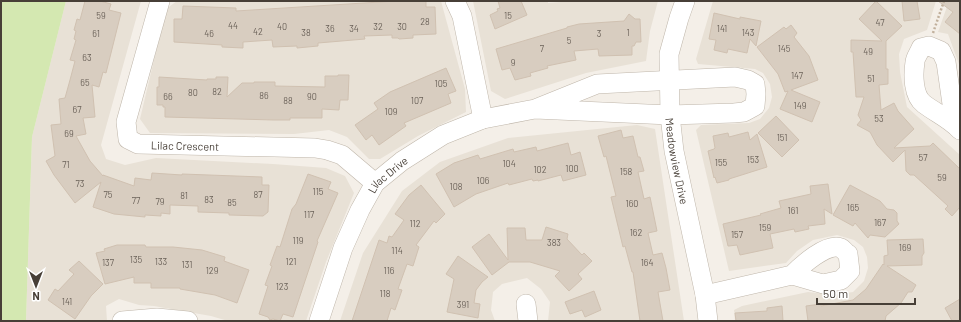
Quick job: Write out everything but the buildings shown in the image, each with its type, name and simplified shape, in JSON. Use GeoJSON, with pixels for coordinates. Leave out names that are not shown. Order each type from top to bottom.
{"type":"FeatureCollection","features":[{"type":"Feature","properties":{"kind":"street","name":"Lilac Crescent"},"geometry":{"type":"LineString","coordinates":[[160,1],[126,122],[128,139],[138,144],[315,148],[327,150],[342,155],[375,183]]}},
{"type":"Feature","properties":{"kind":"street"},"geometry":{"type":"LineString","coordinates":[[455,1],[462,16],[483,119]]}},
{"type":"Feature","properties":{"kind":"street","name":"Meadowview Drive"},"geometry":{"type":"LineString","coordinates":[[685,1],[670,54],[670,115],[674,151],[705,295],[708,321]]}},
{"type":"Feature","properties":{"kind":"street"},"geometry":{"type":"LineString","coordinates":[[929,46],[941,51],[946,62],[958,127],[922,103],[917,93],[915,85],[915,61],[921,48],[929,46]]}},
{"type":"Feature","properties":{"kind":"street","name":"Lilac Drive"},"geometry":{"type":"LineString","coordinates":[[319,321],[343,248],[360,210],[375,183],[402,161],[443,135],[483,119],[535,109],[597,84],[742,78],[755,84],[756,94],[755,106],[744,112],[734,113],[670,115],[535,109]]}},
{"type":"Feature","properties":{"kind":"street"},"geometry":{"type":"LineString","coordinates":[[705,295],[792,275]]}},
{"type":"Feature","properties":{"kind":"street"},"geometry":{"type":"LineString","coordinates":[[122,321],[157,318],[188,321]]}},
{"type":"Feature","properties":{"kind":"path"},"geometry":{"type":"LineString","coordinates":[[929,46],[944,1]]}},
{"type":"Feature","properties":{"kind":"shaded area"},"geometry":{"type":"Polygon","coordinates":[[[66,1],[141,1],[101,145],[106,159],[125,165],[156,158],[273,164],[326,168],[345,176],[354,193],[326,262],[306,321],[228,321],[211,316],[154,306],[139,305],[119,299],[106,306],[107,321],[26,321],[32,137],[66,1]]]}},
{"type":"Feature","properties":{"kind":"shaded area"},"geometry":{"type":"Polygon","coordinates":[[[177,1],[441,1],[465,89],[466,112],[418,136],[380,159],[369,159],[347,137],[329,130],[294,134],[150,133],[140,119],[166,9],[177,1]]]}},
{"type":"Feature","properties":{"kind":"shaded area"},"geometry":{"type":"Polygon","coordinates":[[[473,1],[548,1],[548,3],[574,1],[658,1],[650,31],[646,61],[586,73],[505,99],[491,91],[473,1]]]}},
{"type":"Feature","properties":{"kind":"shaded area"},"geometry":{"type":"Polygon","coordinates":[[[713,1],[936,1],[927,30],[904,39],[899,54],[900,72],[907,107],[960,155],[960,321],[735,321],[734,310],[742,306],[808,292],[833,295],[853,292],[864,281],[868,268],[867,257],[863,247],[854,240],[837,235],[813,240],[797,251],[786,263],[729,271],[696,130],[701,125],[749,123],[760,119],[769,108],[772,97],[770,84],[763,73],[755,69],[698,64],[696,59],[713,1]]]}},
{"type":"Feature","properties":{"kind":"shaded area"},"geometry":{"type":"Polygon","coordinates":[[[949,1],[960,1],[960,67],[948,34],[938,32],[949,1]]]}},
{"type":"Feature","properties":{"kind":"shaded area"},"geometry":{"type":"Polygon","coordinates":[[[637,125],[655,129],[684,321],[548,321],[550,302],[541,289],[527,278],[502,284],[493,292],[491,310],[495,321],[340,321],[363,253],[402,191],[440,162],[508,138],[637,125]]]}},
{"type":"Feature","properties":{"kind":"green space"},"geometry":{"type":"Polygon","coordinates":[[[1,1],[66,1],[32,137],[26,321],[1,321],[1,1]]]}}]}
